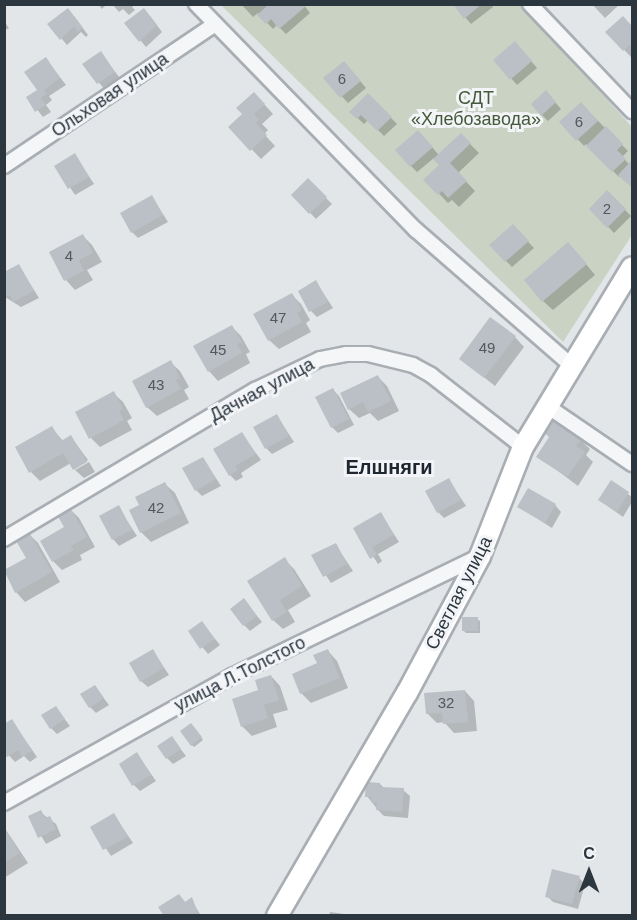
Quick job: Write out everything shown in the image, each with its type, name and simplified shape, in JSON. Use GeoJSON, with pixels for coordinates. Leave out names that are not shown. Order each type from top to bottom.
{"type":"FeatureCollection","features":[{"type":"Feature","properties":{"kind":"street"},"geometry":{"type":"LineString","coordinates":[[196,4],[416,230],[571,365]]}},
{"type":"Feature","properties":{"kind":"street"},"geometry":{"type":"LineString","coordinates":[[530,4],[633,111]]}},
{"type":"Feature","properties":{"kind":"street","name":"Ольховая улица"},"geometry":{"type":"LineString","coordinates":[[4,166],[216,24]]}},
{"type":"Feature","properties":{"kind":"street","name":"Светлая улица"},"geometry":{"type":"LineString","coordinates":[[278,915],[406,693],[480,556],[523,447],[571,365],[633,267]]}},
{"type":"Feature","properties":{"kind":"street","name":"Дачная улица"},"geometry":{"type":"LineString","coordinates":[[4,539],[255,390],[320,359],[346,354],[368,354],[413,365],[431,375],[523,447]]}},
{"type":"Feature","properties":{"kind":"street"},"geometry":{"type":"LineString","coordinates":[[547,406],[633,464]]}},
{"type":"Feature","properties":{"kind":"street","name":"улица Л.Толстого"},"geometry":{"type":"LineString","coordinates":[[4,803],[232,676],[480,556]]}},
{"type":"Feature","properties":{"kind":"green space","name":"СДТ «Хлебозавода»"},"geometry":{"type":"Polygon","coordinates":[[[221,5],[522,5],[632,127],[632,235],[563,342],[221,5]]]}},
{"type":"Feature","properties":{"kind":"building"},"geometry":{"type":"Polygon","coordinates":[[[269,4],[304,4],[305,7],[279,29],[271,19],[266,24],[257,15],[269,4]]]}},
{"type":"Feature","properties":{"kind":"building"},"geometry":{"type":"Polygon","coordinates":[[[453,4],[482,4],[464,19],[453,4]]]}},
{"type":"Feature","properties":{"kind":"building"},"geometry":{"type":"Polygon","coordinates":[[[68,8],[83,28],[78,32],[74,26],[60,40],[47,24],[68,8]]]}},
{"type":"Feature","properties":{"kind":"building"},"geometry":{"type":"Polygon","coordinates":[[[144,8],[157,25],[139,42],[124,23],[144,8]]]}},
{"type":"Feature","properties":{"kind":"building"},"geometry":{"type":"Polygon","coordinates":[[[623,16],[632,26],[632,48],[630,45],[623,51],[605,32],[623,16]]]}},
{"type":"Feature","properties":{"kind":"building"},"geometry":{"type":"Polygon","coordinates":[[[515,41],[532,61],[510,80],[493,60],[515,41]]]}},
{"type":"Feature","properties":{"kind":"building"},"geometry":{"type":"Polygon","coordinates":[[[101,51],[115,72],[97,84],[82,64],[101,51]]]}},
{"type":"Feature","properties":{"kind":"building"},"geometry":{"type":"Polygon","coordinates":[[[46,57],[60,78],[44,90],[47,94],[41,98],[46,105],[35,112],[26,97],[37,90],[24,72],[46,57]]]}},
{"type":"Feature","properties":{"kind":"building"},"geometry":{"type":"Polygon","coordinates":[[[344,61],[361,81],[340,98],[323,78],[344,61]]]}},
{"type":"Feature","properties":{"kind":"building"},"geometry":{"type":"Polygon","coordinates":[[[546,90],[556,102],[541,116],[531,104],[546,90]]]}},
{"type":"Feature","properties":{"kind":"building"},"geometry":{"type":"Polygon","coordinates":[[[254,92],[265,104],[254,114],[259,120],[256,123],[267,135],[250,151],[228,127],[242,114],[236,108],[254,92]]]}},
{"type":"Feature","properties":{"kind":"building"},"geometry":{"type":"Polygon","coordinates":[[[368,93],[392,117],[377,131],[361,115],[357,119],[349,112],[368,93]]]}},
{"type":"Feature","properties":{"kind":"building"},"geometry":{"type":"Polygon","coordinates":[[[581,102],[598,121],[576,141],[559,122],[581,102]]]}},
{"type":"Feature","properties":{"kind":"building"},"geometry":{"type":"Polygon","coordinates":[[[606,126],[623,144],[617,150],[626,159],[612,172],[586,146],[606,126]]]}},
{"type":"Feature","properties":{"kind":"building"},"geometry":{"type":"Polygon","coordinates":[[[418,130],[433,147],[410,167],[395,150],[418,130]]]}},
{"type":"Feature","properties":{"kind":"building"},"geometry":{"type":"Polygon","coordinates":[[[461,133],[471,143],[450,163],[467,181],[448,198],[442,191],[438,195],[423,180],[439,165],[433,159],[461,133]]]}},
{"type":"Feature","properties":{"kind":"building"},"geometry":{"type":"Polygon","coordinates":[[[75,153],[89,177],[68,189],[54,166],[75,153]]]}},
{"type":"Feature","properties":{"kind":"building"},"geometry":{"type":"Polygon","coordinates":[[[632,160],[632,188],[618,175],[632,160]]]}},
{"type":"Feature","properties":{"kind":"building"},"geometry":{"type":"Polygon","coordinates":[[[308,178],[327,197],[309,214],[291,195],[308,178]]]}},
{"type":"Feature","properties":{"kind":"building"},"geometry":{"type":"Polygon","coordinates":[[[607,190],[626,209],[607,228],[589,209],[607,190]]]}},
{"type":"Feature","properties":{"kind":"building"},"geometry":{"type":"Polygon","coordinates":[[[152,195],[163,215],[131,233],[120,213],[152,195]]]}},
{"type":"Feature","properties":{"kind":"building"},"geometry":{"type":"Polygon","coordinates":[[[513,224],[529,241],[505,262],[489,245],[513,224]]]}},
{"type":"Feature","properties":{"kind":"building"},"geometry":{"type":"Polygon","coordinates":[[[83,234],[93,253],[79,260],[84,271],[64,281],[49,252],[83,234]]]}},
{"type":"Feature","properties":{"kind":"building"},"geometry":{"type":"Polygon","coordinates":[[[568,242],[587,264],[542,302],[524,280],[568,242]]]}},
{"type":"Feature","properties":{"kind":"building"},"geometry":{"type":"Polygon","coordinates":[[[19,264],[34,291],[13,302],[10,295],[4,298],[4,272],[19,264]]]}},
{"type":"Feature","properties":{"kind":"building"},"geometry":{"type":"Polygon","coordinates":[[[316,280],[328,302],[309,312],[298,291],[316,280]]]}},
{"type":"Feature","properties":{"kind":"building"},"geometry":{"type":"Polygon","coordinates":[[[292,293],[302,310],[297,313],[302,322],[268,341],[253,314],[292,293]]]}},
{"type":"Feature","properties":{"kind":"building"},"geometry":{"type":"Polygon","coordinates":[[[490,317],[516,336],[484,378],[459,359],[490,317]]]}},
{"type":"Feature","properties":{"kind":"building"},"geometry":{"type":"Polygon","coordinates":[[[232,325],[242,342],[237,344],[242,353],[208,372],[193,346],[232,325]]]}},
{"type":"Feature","properties":{"kind":"building"},"geometry":{"type":"Polygon","coordinates":[[[171,360],[180,378],[176,380],[181,389],[146,408],[132,381],[171,360]]]}},
{"type":"Feature","properties":{"kind":"building"},"geometry":{"type":"Polygon","coordinates":[[[378,375],[391,401],[368,412],[363,402],[348,410],[340,393],[378,375]]]}},
{"type":"Feature","properties":{"kind":"building"},"geometry":{"type":"Polygon","coordinates":[[[333,388],[349,419],[331,428],[315,397],[333,388]]]}},
{"type":"Feature","properties":{"kind":"building"},"geometry":{"type":"Polygon","coordinates":[[[114,391],[123,409],[119,411],[124,420],[89,439],[75,412],[114,391]]]}},
{"type":"Feature","properties":{"kind":"building"},"geometry":{"type":"Polygon","coordinates":[[[277,414],[289,436],[265,449],[253,427],[277,414]]]}},
{"type":"Feature","properties":{"kind":"building"},"geometry":{"type":"Polygon","coordinates":[[[551,418],[582,439],[576,446],[585,452],[567,477],[536,457],[549,437],[542,431],[551,418]]]}},
{"type":"Feature","properties":{"kind":"building"},"geometry":{"type":"Polygon","coordinates":[[[52,426],[61,441],[71,435],[87,462],[73,470],[63,453],[29,473],[15,447],[52,426]]]}},
{"type":"Feature","properties":{"kind":"building"},"geometry":{"type":"Polygon","coordinates":[[[242,432],[256,454],[235,466],[238,470],[229,476],[213,449],[242,432]]]}},
{"type":"Feature","properties":{"kind":"building"},"geometry":{"type":"Polygon","coordinates":[[[203,457],[216,479],[195,491],[182,468],[203,457]]]}},
{"type":"Feature","properties":{"kind":"building"},"geometry":{"type":"Polygon","coordinates":[[[449,478],[461,500],[437,513],[425,491],[449,478]]]}},
{"type":"Feature","properties":{"kind":"building"},"geometry":{"type":"Polygon","coordinates":[[[611,480],[629,492],[617,512],[598,500],[611,480]]]}},
{"type":"Feature","properties":{"kind":"building"},"geometry":{"type":"Polygon","coordinates":[[[165,482],[181,513],[140,533],[129,510],[139,505],[135,497],[165,482]]]}},
{"type":"Feature","properties":{"kind":"building"},"geometry":{"type":"Polygon","coordinates":[[[528,488],[556,504],[545,523],[517,507],[528,488]]]}},
{"type":"Feature","properties":{"kind":"building"},"geometry":{"type":"Polygon","coordinates":[[[119,505],[132,530],[112,540],[99,516],[119,505]]]}},
{"type":"Feature","properties":{"kind":"building"},"geometry":{"type":"Polygon","coordinates":[[[69,506],[87,537],[71,546],[74,550],[52,562],[40,541],[64,527],[56,513],[69,506]]]}},
{"type":"Feature","properties":{"kind":"building"},"geometry":{"type":"Polygon","coordinates":[[[381,512],[394,535],[372,547],[377,555],[370,559],[353,528],[381,512]]]}},
{"type":"Feature","properties":{"kind":"building"},"geometry":{"type":"Polygon","coordinates":[[[29,532],[52,572],[15,593],[4,570],[26,558],[15,539],[29,532]]]}},
{"type":"Feature","properties":{"kind":"building"},"geometry":{"type":"Polygon","coordinates":[[[336,543],[347,564],[323,577],[311,555],[336,543]]]}},
{"type":"Feature","properties":{"kind":"building"},"geometry":{"type":"Polygon","coordinates":[[[285,557],[302,586],[280,600],[287,612],[272,621],[247,581],[285,557]]]}},
{"type":"Feature","properties":{"kind":"building"},"geometry":{"type":"Polygon","coordinates":[[[244,598],[257,616],[243,626],[230,609],[244,598]]]}},
{"type":"Feature","properties":{"kind":"building"},"geometry":{"type":"Polygon","coordinates":[[[462,617],[478,617],[478,631],[462,631],[462,617]]]}},
{"type":"Feature","properties":{"kind":"building"},"geometry":{"type":"Polygon","coordinates":[[[202,621],[215,639],[200,649],[188,631],[202,621]]]}},
{"type":"Feature","properties":{"kind":"building"},"geometry":{"type":"Polygon","coordinates":[[[153,649],[164,668],[140,682],[129,663],[153,649]]]}},
{"type":"Feature","properties":{"kind":"building"},"geometry":{"type":"Polygon","coordinates":[[[328,649],[340,678],[300,694],[292,674],[317,663],[313,655],[328,649]]]}},
{"type":"Feature","properties":{"kind":"building"},"geometry":{"type":"Polygon","coordinates":[[[271,675],[279,700],[264,705],[268,718],[241,727],[232,699],[258,690],[255,680],[271,675]]]}},
{"type":"Feature","properties":{"kind":"building"},"geometry":{"type":"Polygon","coordinates":[[[95,685],[104,698],[89,708],[80,694],[95,685]]]}},
{"type":"Feature","properties":{"kind":"building"},"geometry":{"type":"Polygon","coordinates":[[[465,690],[468,722],[443,724],[442,713],[426,714],[424,693],[465,690]]]}},
{"type":"Feature","properties":{"kind":"building"},"geometry":{"type":"Polygon","coordinates":[[[56,706],[65,719],[50,729],[41,715],[56,706]]]}},
{"type":"Feature","properties":{"kind":"building"},"geometry":{"type":"Polygon","coordinates":[[[12,719],[32,751],[22,757],[18,750],[7,757],[4,753],[4,724],[12,719]]]}},
{"type":"Feature","properties":{"kind":"building"},"geometry":{"type":"Polygon","coordinates":[[[191,723],[202,737],[191,746],[180,731],[191,723]]]}},
{"type":"Feature","properties":{"kind":"building"},"geometry":{"type":"Polygon","coordinates":[[[172,736],[181,749],[166,759],[157,746],[172,736]]]}},
{"type":"Feature","properties":{"kind":"building"},"geometry":{"type":"Polygon","coordinates":[[[137,752],[151,775],[132,786],[119,764],[137,752]]]}},
{"type":"Feature","properties":{"kind":"building"},"geometry":{"type":"Polygon","coordinates":[[[366,782],[380,783],[380,787],[404,788],[402,812],[376,810],[377,803],[371,802],[371,797],[365,797],[366,782]]]}},
{"type":"Feature","properties":{"kind":"building"},"geometry":{"type":"Polygon","coordinates":[[[41,810],[45,818],[50,816],[56,829],[38,838],[28,816],[41,810]]]}},
{"type":"Feature","properties":{"kind":"building"},"geometry":{"type":"Polygon","coordinates":[[[114,813],[128,837],[103,850],[90,827],[114,813]]]}},
{"type":"Feature","properties":{"kind":"building"},"geometry":{"type":"Polygon","coordinates":[[[4,828],[20,853],[4,863],[4,828]]]}},
{"type":"Feature","properties":{"kind":"building"},"geometry":{"type":"Polygon","coordinates":[[[552,869],[580,876],[572,904],[545,897],[552,869]]]}},
{"type":"Feature","properties":{"kind":"building"},"geometry":{"type":"Polygon","coordinates":[[[179,894],[185,902],[192,897],[199,916],[164,916],[158,907],[179,894]]]}},
{"type":"Feature","properties":{"kind":"district","name":"Елшняги"},"geometry":{"type":"Point","coordinates":[389,467]}}]}
